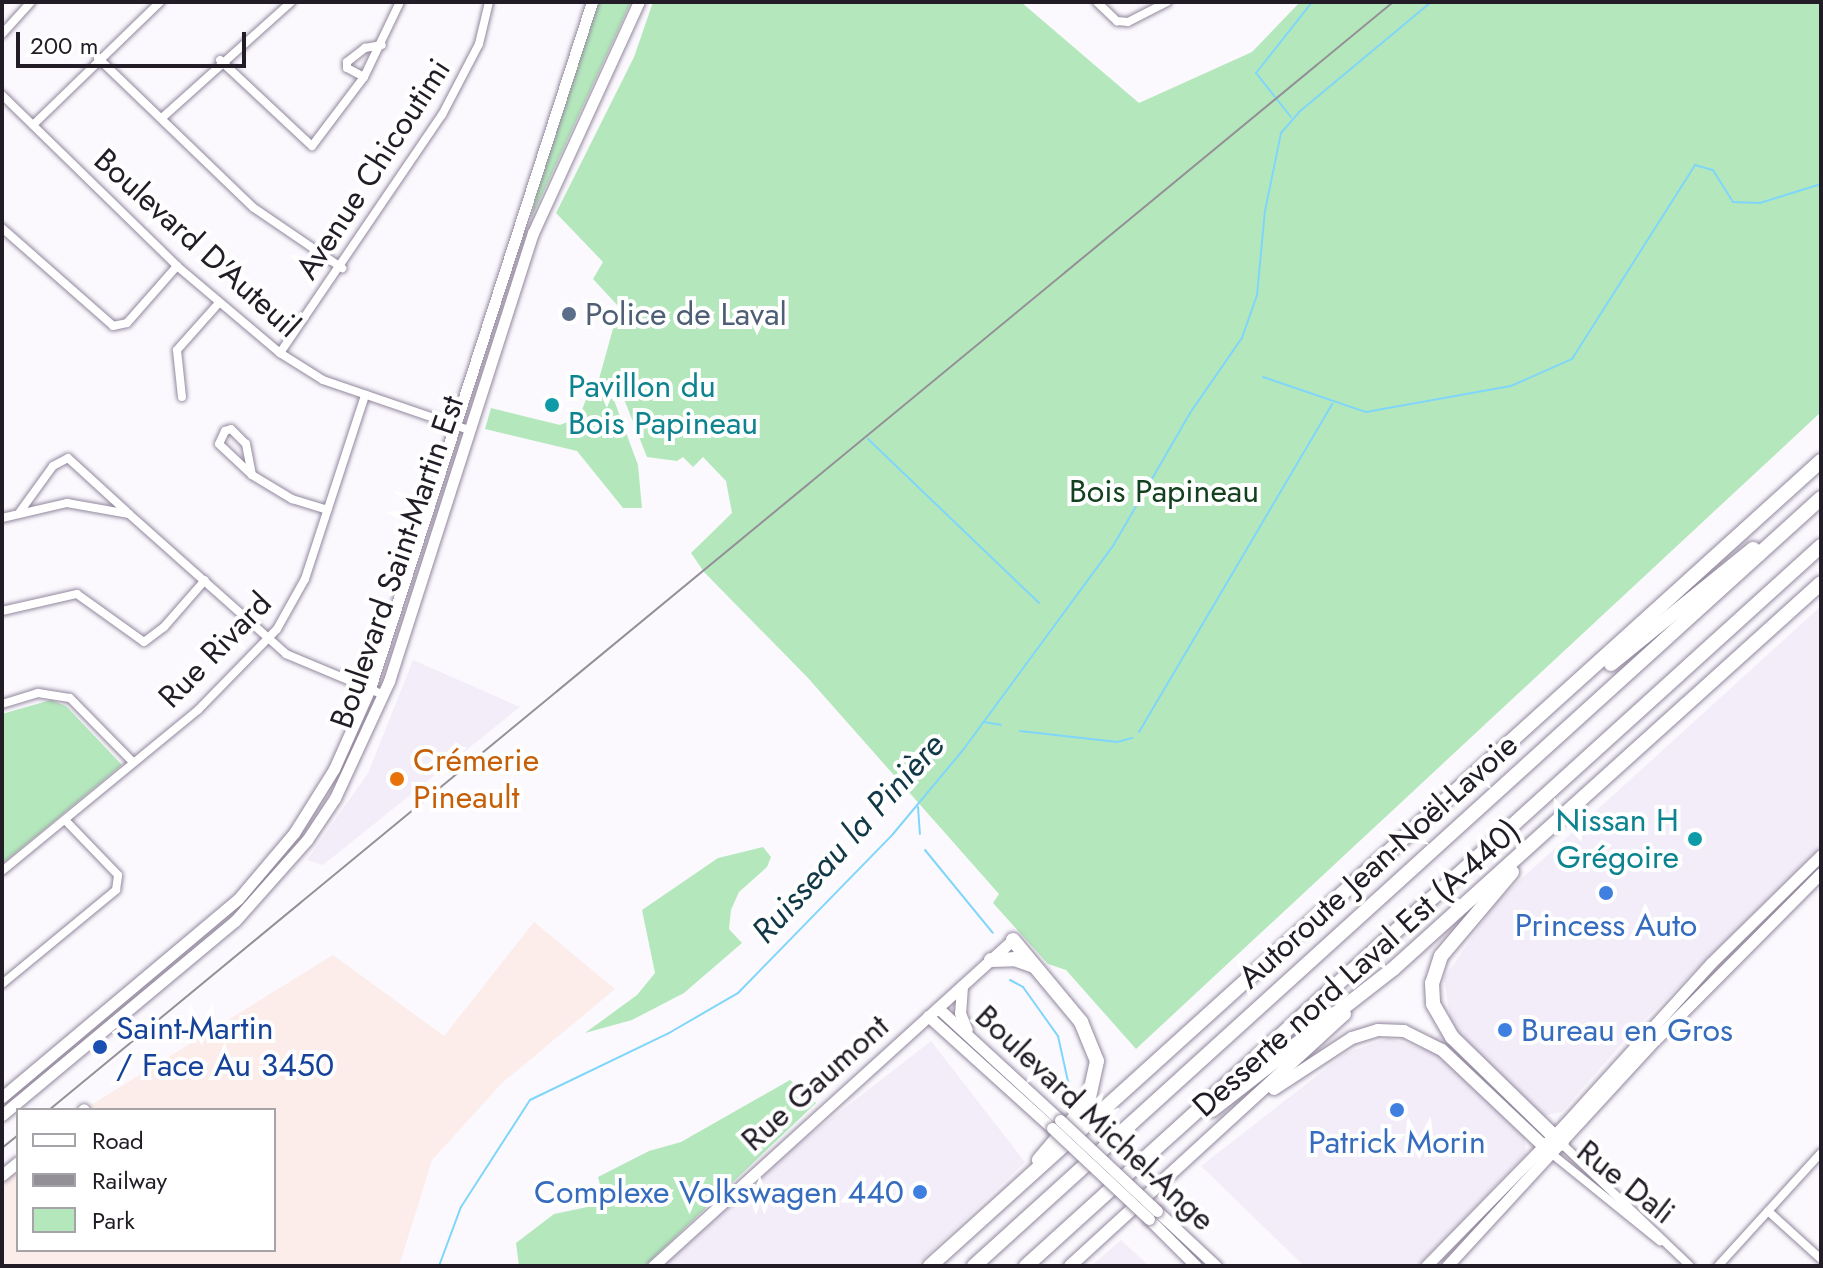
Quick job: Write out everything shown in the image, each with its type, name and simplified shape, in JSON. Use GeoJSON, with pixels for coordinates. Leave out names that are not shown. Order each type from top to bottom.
{"type":"FeatureCollection","features":[{"type":"Feature","properties":{"kind":"highway"},"geometry":{"type":"LineString","coordinates":[[930,1266],[1821,461]]}},
{"type":"Feature","properties":{"kind":"highway"},"geometry":{"type":"LineString","coordinates":[[1560,697],[1609,665],[1696,590],[1818,501]]}},
{"type":"Feature","properties":{"kind":"highway","name":"Autoroute Jean-Noël-Lavoie"},"geometry":{"type":"LineString","coordinates":[[974,1266],[1818,501]]}},
{"type":"Feature","properties":{"kind":"highway","name":"Autoroute Jean-Noël-Lavoie"},"geometry":{"type":"LineString","coordinates":[[1026,1266],[1821,546]]}},
{"type":"Feature","properties":{"kind":"highway","name":"Desserte nord Laval Est (A-440)"},"geometry":{"type":"LineString","coordinates":[[1393,969],[1821,583]]}},
{"type":"Feature","properties":{"kind":"highway"},"geometry":{"type":"LineString","coordinates":[[1544,834],[1446,949],[1435,969],[1431,992],[1437,1016],[1452,1037],[1553,1144]]}},
{"type":"Feature","properties":{"kind":"highway"},"geometry":{"type":"LineString","coordinates":[[1013,940],[1085,1028],[1097,1068],[1084,1109],[1019,1185]]}},
{"type":"Feature","properties":{"kind":"highway"},"geometry":{"type":"LineString","coordinates":[[991,960],[1014,959],[1035,966]]}},
{"type":"Feature","properties":{"kind":"highway"},"geometry":{"type":"LineString","coordinates":[[1111,1189],[1393,969]]}},
{"type":"Feature","properties":{"kind":"main road","name":"Boulevard Saint-Martin Est"},"geometry":{"type":"LineString","coordinates":[[2,1097],[187,945],[247,889],[324,786],[370,688],[592,2]]}},
{"type":"Feature","properties":{"kind":"main road","name":"Boulevard Saint-Martin Est"},"geometry":{"type":"LineString","coordinates":[[2,1115],[257,899],[330,807],[384,695],[542,212],[639,2]]}},
{"type":"Feature","properties":{"kind":"main road"},"geometry":{"type":"LineString","coordinates":[[502,285],[515,289]]}},
{"type":"Feature","properties":{"kind":"main road"},"geometry":{"type":"LineString","coordinates":[[478,355],[494,354]]}},
{"type":"Feature","properties":{"kind":"main road"},"geometry":{"type":"LineString","coordinates":[[1447,1266],[1711,963],[1821,855]]}},
{"type":"Feature","properties":{"kind":"main road"},"geometry":{"type":"LineString","coordinates":[[1426,1266],[1553,1144],[1821,873]]}},
{"type":"Feature","properties":{"kind":"main road","name":"Rue Gaumont"},"geometry":{"type":"LineString","coordinates":[[653,1266],[1013,940]]}},
{"type":"Feature","properties":{"kind":"main road","name":"Desserte nord Laval Est (A-440)"},"geometry":{"type":"LineString","coordinates":[[1070,1266],[1393,969]]}},
{"type":"Feature","properties":{"kind":"main road"},"geometry":{"type":"LineString","coordinates":[[962,986],[960,1013],[967,1030]]}},
{"type":"Feature","properties":{"kind":"main road","name":"Boulevard Michel-Ange"},"geometry":{"type":"LineString","coordinates":[[938,1008],[967,1030],[1056,1124]]}},
{"type":"Feature","properties":{"kind":"main road","name":"Boulevard Michel-Ange"},"geometry":{"type":"LineString","coordinates":[[928,1016],[1056,1124],[1153,1215],[1216,1266]]}},
{"type":"Feature","properties":{"kind":"main road"},"geometry":{"type":"LineString","coordinates":[[1236,1116],[1345,1041],[1398,1030],[1437,1046],[1553,1144]]}},
{"type":"Feature","properties":{"kind":"main road","name":"Boulevard Michel-Ange"},"geometry":{"type":"LineString","coordinates":[[1153,1215],[1196,1266]]}},
{"type":"Feature","properties":{"kind":"street"},"geometry":{"type":"LineString","coordinates":[[2,34],[31,2]]}},
{"type":"Feature","properties":{"kind":"street"},"geometry":{"type":"LineString","coordinates":[[33,125],[98,58],[160,2]]}},
{"type":"Feature","properties":{"kind":"street"},"geometry":{"type":"LineString","coordinates":[[163,117],[220,60],[291,2]]}},
{"type":"Feature","properties":{"kind":"street"},"geometry":{"type":"LineString","coordinates":[[220,60],[312,146],[364,77],[400,2]]}},
{"type":"Feature","properties":{"kind":"street","name":"Avenue Chicoutimi"},"geometry":{"type":"LineString","coordinates":[[280,353],[342,268],[464,76],[489,2]]}},
{"type":"Feature","properties":{"kind":"street"},"geometry":{"type":"LineString","coordinates":[[1097,2],[1117,21],[1128,22],[1167,2]]}},
{"type":"Feature","properties":{"kind":"street"},"geometry":{"type":"LineString","coordinates":[[364,77],[347,68],[347,62],[365,48],[382,45]]}},
{"type":"Feature","properties":{"kind":"street"},"geometry":{"type":"LineString","coordinates":[[98,58],[163,117],[254,208],[342,268]]}},
{"type":"Feature","properties":{"kind":"street","name":"Boulevard D'Auteuil"},"geometry":{"type":"LineString","coordinates":[[2,95],[177,266],[218,304],[280,353],[323,380],[469,430]]}},
{"type":"Feature","properties":{"kind":"street"},"geometry":{"type":"LineString","coordinates":[[2,228],[113,326],[127,323],[177,266]]}},
{"type":"Feature","properties":{"kind":"street"},"geometry":{"type":"LineString","coordinates":[[182,397],[177,350],[218,304]]}},
{"type":"Feature","properties":{"kind":"street","name":"Rue Rivard"},"geometry":{"type":"LineString","coordinates":[[2,871],[198,710],[268,638],[301,589],[365,395]]}},
{"type":"Feature","properties":{"kind":"street"},"geometry":{"type":"LineString","coordinates":[[252,475],[246,444],[231,429],[225,431],[219,444],[252,475],[292,499],[327,510]]}},
{"type":"Feature","properties":{"kind":"street"},"geometry":{"type":"LineString","coordinates":[[18,513],[53,466],[68,458],[79,463],[129,514],[291,657],[384,695]]}},
{"type":"Feature","properties":{"kind":"street"},"geometry":{"type":"LineString","coordinates":[[2,518],[67,503],[129,514]]}},
{"type":"Feature","properties":{"kind":"street"},"geometry":{"type":"LineString","coordinates":[[2,611],[77,594],[144,642],[164,627],[205,580]]}},
{"type":"Feature","properties":{"kind":"street"},"geometry":{"type":"LineString","coordinates":[[2,704],[38,693],[70,698],[133,762]]}},
{"type":"Feature","properties":{"kind":"street"},"geometry":{"type":"LineString","coordinates":[[2,984],[116,890],[118,875],[66,821]]}},
{"type":"Feature","properties":{"kind":"street","name":"Rue Dali"},"geometry":{"type":"LineString","coordinates":[[1553,1144],[1671,1248]]}},
{"type":"Feature","properties":{"kind":"street","name":"Rue Dali"},"geometry":{"type":"LineString","coordinates":[[1553,1144],[1690,1266]]}},
{"type":"Feature","properties":{"kind":"street"},"geometry":{"type":"LineString","coordinates":[[1718,1266],[1821,1153]]}},
{"type":"Feature","properties":{"kind":"street"},"geometry":{"type":"LineString","coordinates":[[1768,1211],[1821,1259]]}},
{"type":"Feature","properties":{"kind":"shaded area"},"geometry":{"type":"Polygon","coordinates":[[[1821,606],[1821,847],[1630,1034],[1562,1112],[1547,1115],[1525,1138],[1526,1154],[1417,1266],[1304,1266],[1201,1166],[1346,1053],[1389,1038],[1422,1049],[1451,1024],[1444,978],[1497,901],[1821,606]]]}},
{"type":"Feature","properties":{"kind":"shaded area"},"geometry":{"type":"Polygon","coordinates":[[[413,660],[520,707],[323,865],[307,860],[368,773],[413,660]]]}},
{"type":"Feature","properties":{"kind":"shaded area"},"geometry":{"type":"Polygon","coordinates":[[[534,922],[615,989],[502,1083],[432,1160],[399,1266],[2,1266],[2,1175],[16,1164],[16,1252],[276,1252],[276,1108],[86,1108],[333,955],[444,1036],[534,922]]]}},
{"type":"Feature","properties":{"kind":"shaded area"},"geometry":{"type":"Polygon","coordinates":[[[931,1041],[1025,1162],[916,1266],[663,1266],[801,1142],[931,1041]]]}},
{"type":"Feature","properties":{"kind":"shaded area"},"geometry":{"type":"Polygon","coordinates":[[[1121,1240],[1149,1266],[1091,1266],[1121,1240]]]}},
{"type":"Feature","properties":{"kind":"green space"},"geometry":{"type":"Polygon","coordinates":[[[598,2],[631,2],[531,219],[541,173],[598,2]]]}},
{"type":"Feature","properties":{"kind":"green space","name":"Bois Papineau"},"geometry":{"type":"Polygon","coordinates":[[[653,2],[1021,2],[1139,103],[1252,52],[1300,2],[1821,2],[1821,412],[1136,1049],[1066,970],[1048,964],[993,903],[999,894],[808,678],[704,572],[691,553],[732,513],[726,481],[703,457],[693,467],[683,457],[677,461],[647,457],[620,389],[599,379],[619,307],[593,279],[603,262],[556,213],[634,57],[653,2]]]}},
{"type":"Feature","properties":{"kind":"green space"},"geometry":{"type":"Polygon","coordinates":[[[590,389],[614,400],[638,465],[642,508],[623,508],[577,451],[485,429],[491,408],[560,425],[570,421],[575,428],[590,389]]]}},
{"type":"Feature","properties":{"kind":"green space"},"geometry":{"type":"Polygon","coordinates":[[[51,700],[66,706],[122,765],[2,864],[2,714],[51,700]]]}},
{"type":"Feature","properties":{"kind":"green space"},"geometry":{"type":"Polygon","coordinates":[[[763,847],[771,857],[767,867],[739,892],[731,910],[729,929],[742,943],[684,993],[632,1020],[585,1033],[637,995],[655,973],[642,910],[718,858],[763,847]]]}},
{"type":"Feature","properties":{"kind":"green space"},"geometry":{"type":"Polygon","coordinates":[[[790,1080],[816,1103],[645,1266],[519,1266],[516,1243],[554,1214],[592,1206],[602,1193],[598,1177],[649,1151],[681,1142],[790,1080]]]}},
{"type":"Feature","properties":{"kind":"waterway"},"geometry":{"type":"LineString","coordinates":[[1291,117],[1256,73],[1312,2]]}},
{"type":"Feature","properties":{"kind":"waterway","name":"Ruisseau la Pinière"},"geometry":{"type":"LineString","coordinates":[[439,1266],[461,1207],[530,1100],[669,1033],[738,993],[893,834],[963,750],[1113,546],[1190,413],[1242,338],[1257,295],[1265,211],[1281,133],[1299,112],[1431,2]]}},
{"type":"Feature","properties":{"kind":"waterway"},"geometry":{"type":"LineString","coordinates":[[1263,377],[1366,412],[1511,386],[1572,359],[1695,165],[1713,170],[1733,202],[1760,203],[1821,184]]}},
{"type":"Feature","properties":{"kind":"waterway"},"geometry":{"type":"LineString","coordinates":[[1139,732],[1332,404]]}},
{"type":"Feature","properties":{"kind":"waterway"},"geometry":{"type":"LineString","coordinates":[[868,439],[1039,603]]}},
{"type":"Feature","properties":{"kind":"waterway"},"geometry":{"type":"LineString","coordinates":[[983,722],[1001,725]]}},
{"type":"Feature","properties":{"kind":"waterway"},"geometry":{"type":"LineString","coordinates":[[1020,731],[1117,742],[1132,738]]}},
{"type":"Feature","properties":{"kind":"waterway"},"geometry":{"type":"LineString","coordinates":[[918,807],[920,834]]}},
{"type":"Feature","properties":{"kind":"waterway"},"geometry":{"type":"LineString","coordinates":[[925,850],[993,933]]}},
{"type":"Feature","properties":{"kind":"waterway"},"geometry":{"type":"LineString","coordinates":[[1010,980],[1023,987],[1058,1036],[1069,1086]]}},
{"type":"Feature","properties":{"kind":"railway"},"geometry":{"type":"LineString","coordinates":[[51,1108],[1393,2]]}},
{"type":"Feature","properties":{"kind":"railway"},"geometry":{"type":"LineString","coordinates":[[2,1148],[16,1137]]}},
{"type":"Feature","properties":{"kind":"place","name":"Police de Laval"},"geometry":{"type":"Point","coordinates":[569,314]}},
{"type":"Feature","properties":{"kind":"place","name":"Pavillon du Bois Papineau"},"geometry":{"type":"Point","coordinates":[552,405]}},
{"type":"Feature","properties":{"kind":"place","name":"Crémerie Pineault"},"geometry":{"type":"Point","coordinates":[397,779]}},
{"type":"Feature","properties":{"kind":"place","name":"Nissan H Grégoire"},"geometry":{"type":"Point","coordinates":[1695,839]}},
{"type":"Feature","properties":{"kind":"place","name":"Princess Auto"},"geometry":{"type":"Point","coordinates":[1606,893]}},
{"type":"Feature","properties":{"kind":"place","name":"Bureau en Gros"},"geometry":{"type":"Point","coordinates":[1505,1030]}},
{"type":"Feature","properties":{"kind":"place","name":"Saint-Martin / Face Au 3450"},"geometry":{"type":"Point","coordinates":[100,1047]}},
{"type":"Feature","properties":{"kind":"place","name":"Patrick Morin"},"geometry":{"type":"Point","coordinates":[1397,1110]}},
{"type":"Feature","properties":{"kind":"place","name":"Complexe Volkswagen 440"},"geometry":{"type":"Point","coordinates":[920,1192]}}]}
